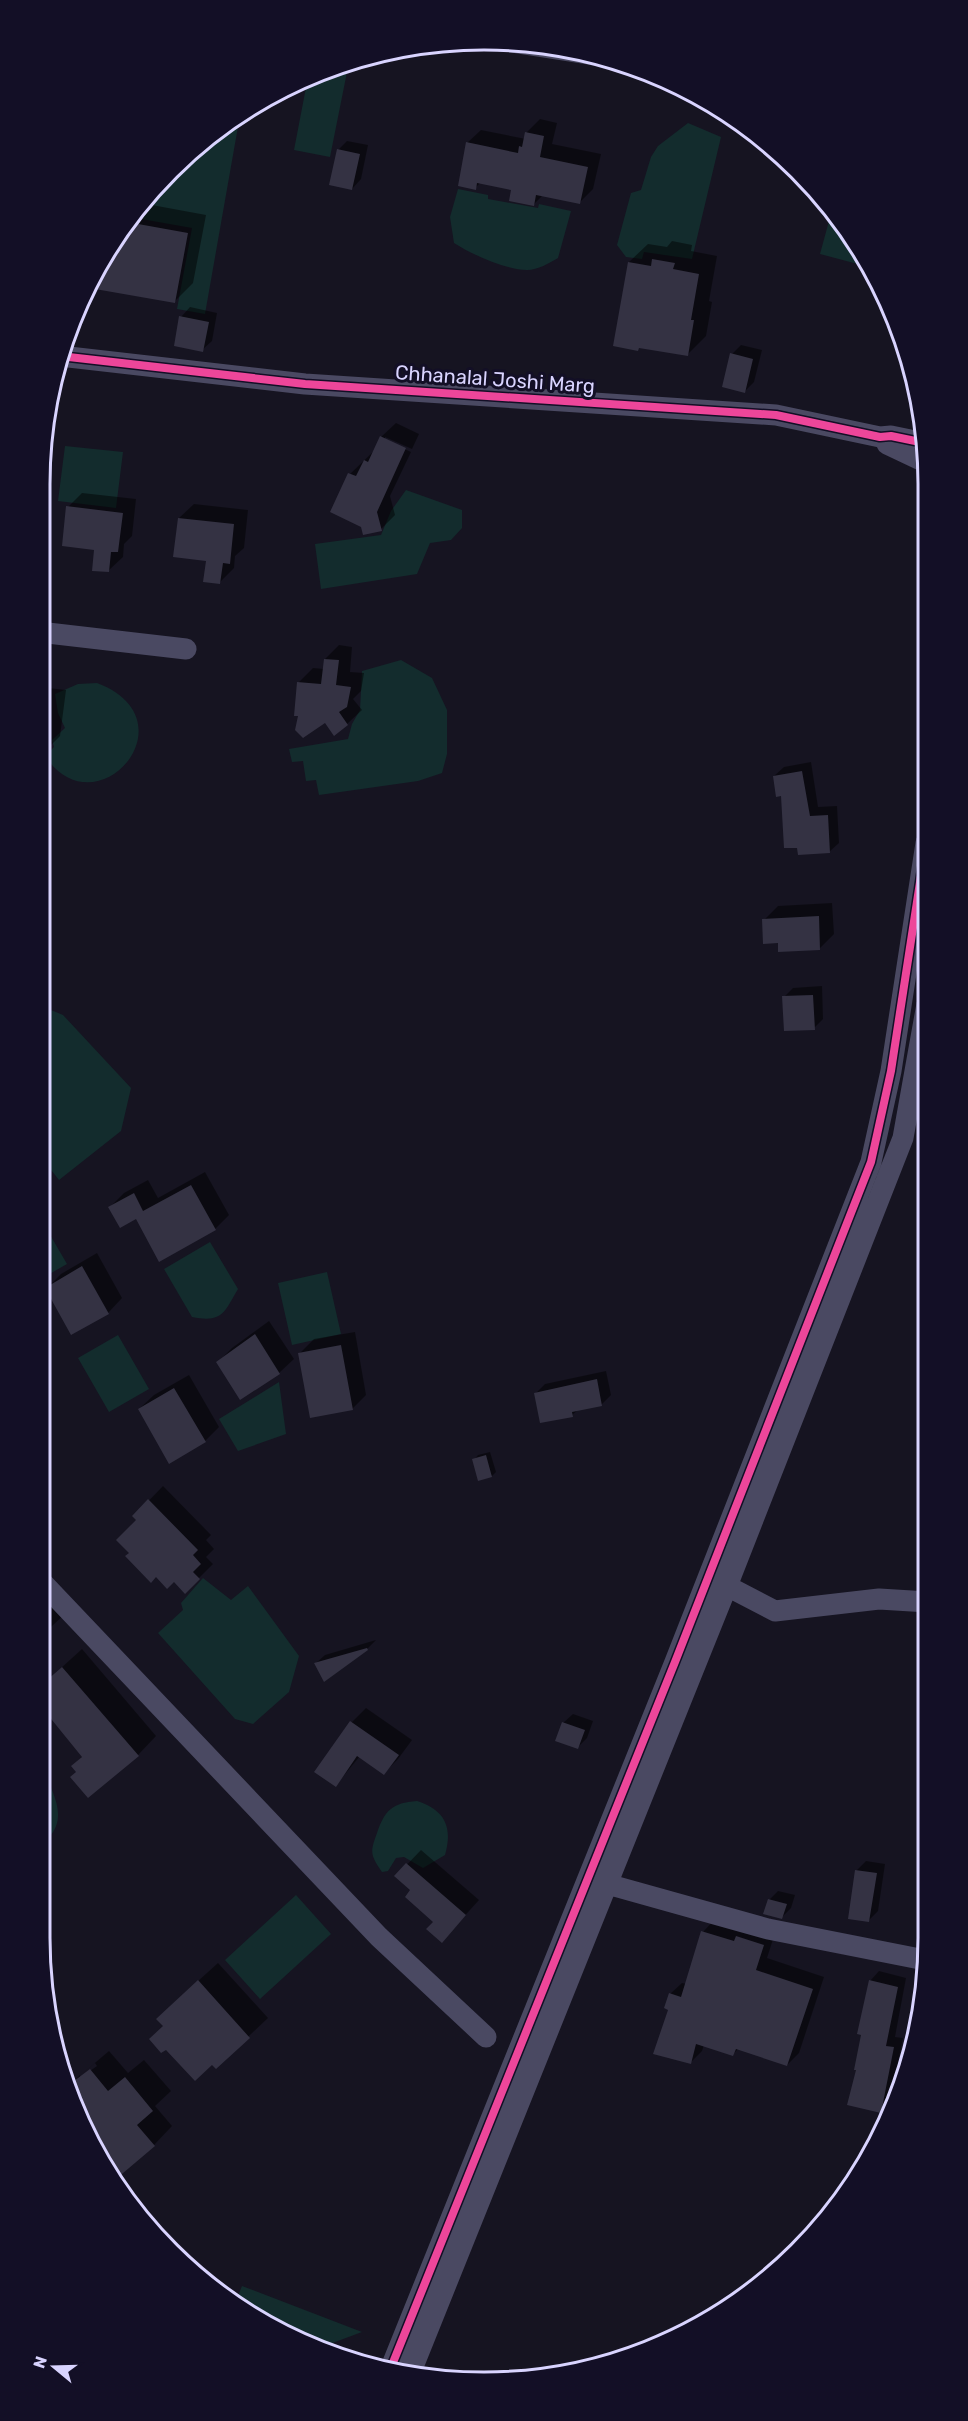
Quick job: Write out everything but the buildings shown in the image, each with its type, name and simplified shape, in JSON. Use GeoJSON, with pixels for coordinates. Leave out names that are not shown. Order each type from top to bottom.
{"type":"FeatureCollection","features":[{"type":"Feature","properties":{"kind":"street","name":"Chhanalal Joshi Marg"},"geometry":{"type":"LineString","coordinates":[[69,357],[305,384],[776,415],[880,437],[891,436],[916,441]]}},
{"type":"Feature","properties":{"kind":"street","name":"Chhanalal Joshi Marg"},"geometry":{"type":"LineString","coordinates":[[880,437],[888,446],[918,459]]}},
{"type":"Feature","properties":{"kind":"street"},"geometry":{"type":"LineString","coordinates":[[50,633],[186,649]]}},
{"type":"Feature","properties":{"kind":"street"},"geometry":{"type":"LineString","coordinates":[[393,2362],[679,1651],[871,1162],[894,1053],[918,896]]}},
{"type":"Feature","properties":{"kind":"street"},"geometry":{"type":"LineString","coordinates":[[894,1053],[918,1051]]}},
{"type":"Feature","properties":{"kind":"street"},"geometry":{"type":"LineString","coordinates":[[413,2366],[727,1586],[903,1138],[918,1073]]}},
{"type":"Feature","properties":{"kind":"street"},"geometry":{"type":"LineString","coordinates":[[727,1586],[775,1611],[879,1599],[918,1601]]}},
{"type":"Feature","properties":{"kind":"street"},"geometry":{"type":"LineString","coordinates":[[50,1592],[379,1937],[486,2037]]}},
{"type":"Feature","properties":{"kind":"street"},"geometry":{"type":"LineString","coordinates":[[607,1884],[768,1929],[918,1959]]}},
{"type":"Feature","properties":{"kind":"green space"},"geometry":{"type":"Polygon","coordinates":[[[347,72],[330,157],[294,150],[306,88],[347,72]]]}},
{"type":"Feature","properties":{"kind":"green space"},"geometry":{"type":"Polygon","coordinates":[[[688,123],[721,137],[692,259],[644,252],[642,259],[626,257],[617,245],[631,193],[641,190],[651,157],[658,146],[688,123]]]}},
{"type":"Feature","properties":{"kind":"green space"},"geometry":{"type":"Polygon","coordinates":[[[238,126],[205,314],[177,309],[192,228],[139,219],[198,157],[238,126]]]}},
{"type":"Feature","properties":{"kind":"green space"},"geometry":{"type":"Polygon","coordinates":[[[458,189],[488,195],[488,199],[538,208],[539,204],[571,211],[558,258],[535,269],[519,269],[489,261],[454,243],[450,217],[458,189]]]}},
{"type":"Feature","properties":{"kind":"green space"},"geometry":{"type":"Polygon","coordinates":[[[829,220],[858,264],[820,254],[829,220]]]}},
{"type":"Feature","properties":{"kind":"green space"},"geometry":{"type":"Polygon","coordinates":[[[65,446],[123,452],[116,508],[58,501],[65,446]]]}},
{"type":"Feature","properties":{"kind":"green space"},"geometry":{"type":"Polygon","coordinates":[[[406,490],[462,510],[462,528],[451,540],[430,543],[417,574],[321,589],[315,544],[381,535],[391,511],[406,490]]]}},
{"type":"Feature","properties":{"kind":"green space"},"geometry":{"type":"Polygon","coordinates":[[[401,660],[432,678],[447,710],[447,754],[442,773],[418,781],[319,795],[316,780],[306,781],[303,761],[292,762],[289,749],[348,739],[352,724],[360,710],[362,671],[401,660]]]}},
{"type":"Feature","properties":{"kind":"green space"},"geometry":{"type":"Polygon","coordinates":[[[97,683],[125,700],[137,721],[137,743],[127,762],[110,776],[88,782],[66,776],[50,761],[50,751],[54,747],[52,740],[65,728],[58,713],[55,694],[78,684],[97,683]]]}},
{"type":"Feature","properties":{"kind":"green space"},"geometry":{"type":"Polygon","coordinates":[[[50,1010],[63,1015],[131,1088],[121,1131],[59,1180],[50,1169],[50,1010]]]}},
{"type":"Feature","properties":{"kind":"green space"},"geometry":{"type":"Polygon","coordinates":[[[50,1235],[67,1264],[50,1274],[50,1235]]]}},
{"type":"Feature","properties":{"kind":"green space"},"geometry":{"type":"Polygon","coordinates":[[[210,1242],[238,1289],[221,1314],[210,1319],[202,1319],[192,1317],[164,1269],[210,1242]]]}},
{"type":"Feature","properties":{"kind":"green space"},"geometry":{"type":"Polygon","coordinates":[[[327,1272],[341,1334],[292,1345],[278,1283],[327,1272]]]}},
{"type":"Feature","properties":{"kind":"green space"},"geometry":{"type":"Polygon","coordinates":[[[118,1335],[149,1389],[109,1412],[78,1358],[118,1335]]]}},
{"type":"Feature","properties":{"kind":"green space"},"geometry":{"type":"Polygon","coordinates":[[[279,1382],[286,1434],[238,1451],[219,1419],[279,1382]]]}},
{"type":"Feature","properties":{"kind":"green space"},"geometry":{"type":"Polygon","coordinates":[[[203,1578],[231,1600],[248,1586],[299,1656],[289,1692],[253,1724],[235,1719],[158,1633],[183,1610],[181,1603],[203,1578]]]}},
{"type":"Feature","properties":{"kind":"green space"},"geometry":{"type":"Polygon","coordinates":[[[50,1783],[58,1814],[50,1836],[50,1783]]]}},
{"type":"Feature","properties":{"kind":"green space"},"geometry":{"type":"Polygon","coordinates":[[[417,1801],[434,1809],[444,1821],[448,1836],[445,1855],[423,1868],[404,1857],[396,1858],[388,1871],[382,1872],[373,1857],[372,1849],[380,1825],[387,1813],[395,1806],[417,1801]]]}},
{"type":"Feature","properties":{"kind":"green space"},"geometry":{"type":"Polygon","coordinates":[[[296,1895],[331,1934],[260,1999],[225,1960],[296,1895]]]}},
{"type":"Feature","properties":{"kind":"green space"},"geometry":{"type":"Polygon","coordinates":[[[242,2286],[362,2332],[332,2343],[292,2327],[238,2295],[242,2286]]]}},
{"type":"Feature","properties":{"kind":"cycle path"},"geometry":{"type":"LineString","coordinates":[[69,357],[305,384],[776,415],[880,437],[891,436],[916,441]]}},
{"type":"Feature","properties":{"kind":"cycle path"},"geometry":{"type":"LineString","coordinates":[[393,2362],[675,1662],[871,1162],[891,1071],[918,895]]}}]}
